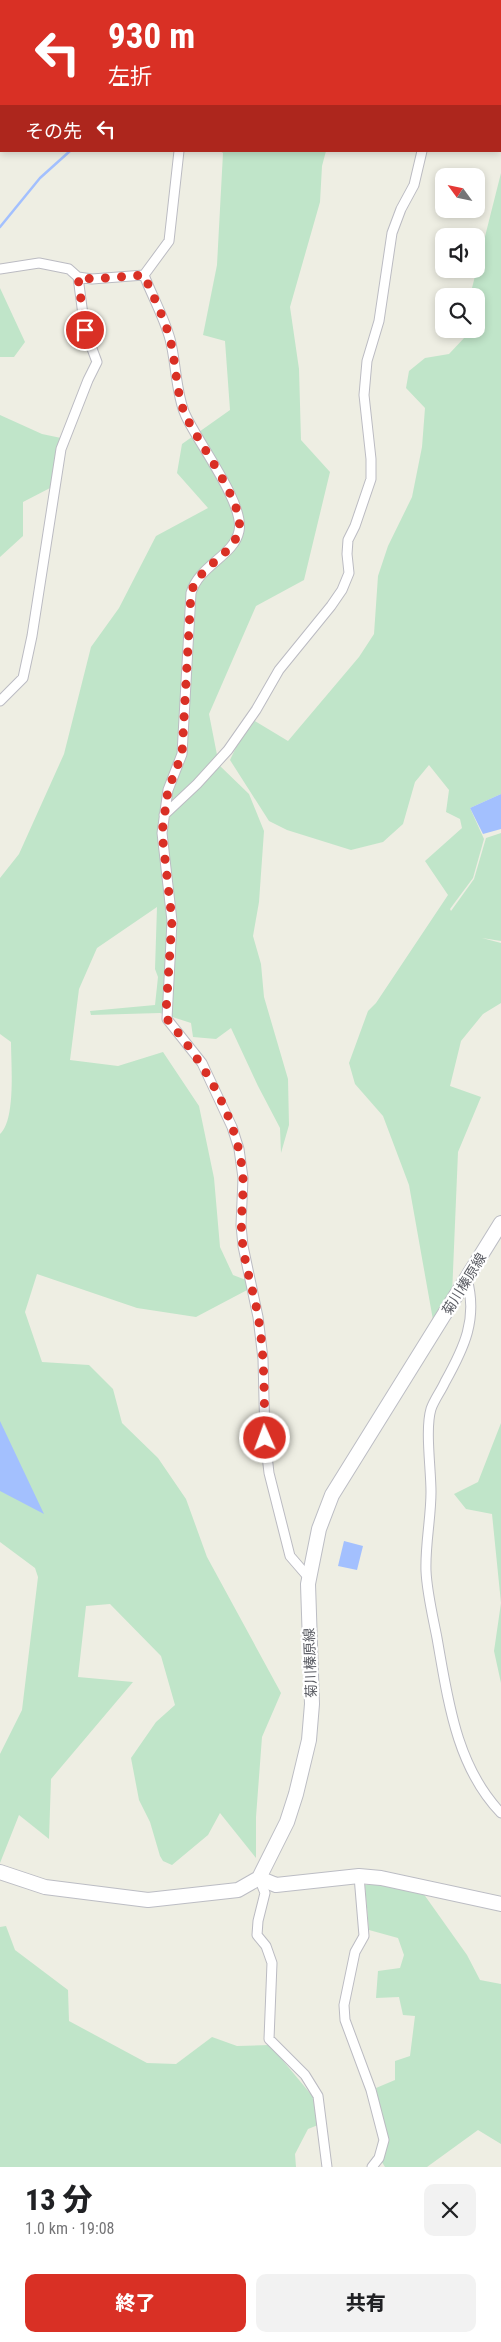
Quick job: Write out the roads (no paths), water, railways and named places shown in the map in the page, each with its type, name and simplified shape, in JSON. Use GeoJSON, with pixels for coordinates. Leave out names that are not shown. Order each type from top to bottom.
{"type":"FeatureCollection","features":[{"type":"Feature","properties":{"kind":"main road","name":"菊川榛原線"},"geometry":{"type":"LineString","coordinates":[[259,1878],[287,1822],[309,1740],[312,1704],[311,1649],[307,1596],[319,1529],[332,1495],[501,1223]]}},
{"type":"Feature","properties":{"kind":"main road"},"geometry":{"type":"LineString","coordinates":[[0,1872],[45,1887],[148,1900],[238,1890],[259,1878],[276,1885],[359,1876],[381,1878],[501,1904]]}},
{"type":"Feature","properties":{"kind":"street"},"geometry":{"type":"LineString","coordinates":[[0,269],[39,263],[68,269],[78,277],[92,279],[144,275],[169,241],[179,152]]}},
{"type":"Feature","properties":{"kind":"street"},"geometry":{"type":"LineString","coordinates":[[164,815],[197,784],[228,750],[256,710],[279,670],[305,641],[331,606],[348,577],[348,540],[355,526],[370,479],[371,459],[364,395],[367,361],[380,321],[381,300],[392,233],[401,209],[414,185],[422,152]]}},
{"type":"Feature","properties":{"kind":"street"},"geometry":{"type":"LineString","coordinates":[[144,275],[170,338],[184,413],[207,450],[228,492],[236,512],[239,530],[220,559],[205,569],[191,593],[182,754],[168,790],[162,833],[172,920],[167,1019],[202,1063],[232,1127],[239,1149],[243,1178],[241,1232],[258,1317],[263,1359],[265,1438],[269,1473],[290,1556],[309,1578]]}},
{"type":"Feature","properties":{"kind":"street"},"geometry":{"type":"LineString","coordinates":[[0,701],[23,678],[32,636],[61,449],[97,362],[85,330],[78,277]]}},
{"type":"Feature","properties":{"kind":"street"},"geometry":{"type":"LineString","coordinates":[[467,1279],[471,1293],[471,1317],[467,1339],[431,1409],[429,1437],[431,1495],[426,1572],[445,1685],[460,1745],[471,1771],[490,1802],[501,1813]]}},
{"type":"Feature","properties":{"kind":"street"},"geometry":{"type":"LineString","coordinates":[[359,1876],[364,1936],[355,1952],[344,2005],[345,2020],[371,2090],[384,2140],[379,2158],[372,2167]]}},
{"type":"Feature","properties":{"kind":"street"},"geometry":{"type":"LineString","coordinates":[[259,1878],[265,1893],[258,1921],[258,1935],[266,1946],[272,1963],[269,2038],[304,2075],[318,2096],[327,2167]]}},
{"type":"Feature","properties":{"kind":"water"},"geometry":{"type":"Polygon","coordinates":[[[501,794],[501,829],[483,834],[470,808],[501,794]]]}},
{"type":"Feature","properties":{"kind":"water"},"geometry":{"type":"Polygon","coordinates":[[[0,1421],[44,1514],[0,1491],[0,1421]]]}},
{"type":"Feature","properties":{"kind":"water"},"geometry":{"type":"Polygon","coordinates":[[[344,1541],[363,1546],[357,1570],[338,1566],[344,1541]]]}},
{"type":"Feature","properties":{"kind":"waterway"},"geometry":{"type":"LineString","coordinates":[[0,227],[40,178],[69,152]]}}]}
